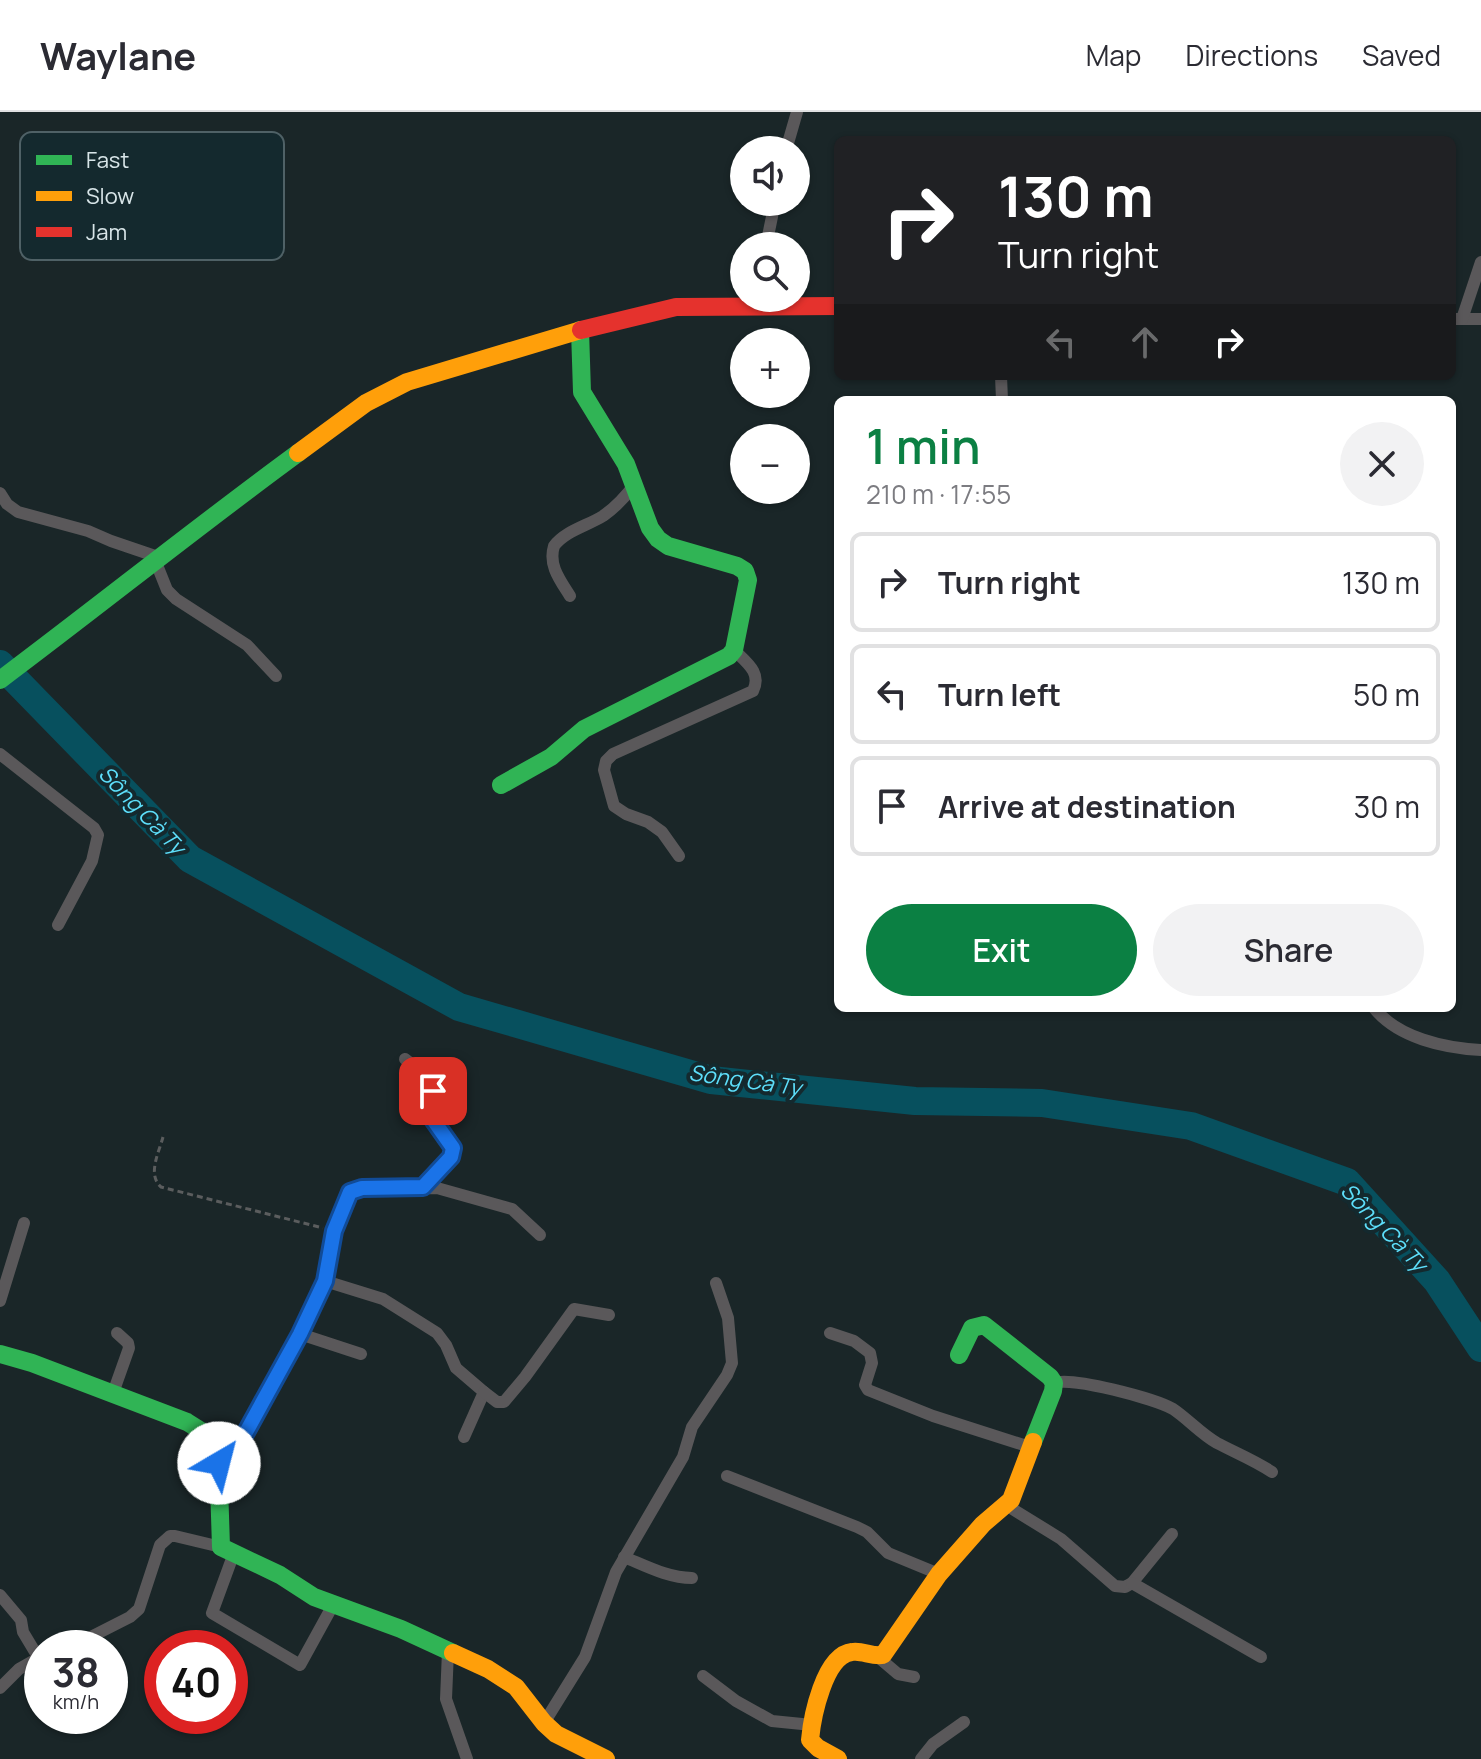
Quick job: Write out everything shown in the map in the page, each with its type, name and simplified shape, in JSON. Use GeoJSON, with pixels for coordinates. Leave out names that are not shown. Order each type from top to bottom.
{"type":"FeatureCollection","features":[{"type":"Feature","properties":{"kind":"street"},"geometry":{"type":"LineString","coordinates":[[790,136],[797,112]]}},
{"type":"Feature","properties":{"kind":"street"},"geometry":{"type":"LineString","coordinates":[[1481,262],[1457,319],[1481,319]]}},
{"type":"Feature","properties":{"kind":"street"},"geometry":{"type":"LineString","coordinates":[[0,680],[146,570],[156,558],[366,403],[391,389],[433,372],[580,330],[676,307],[730,304]]}},
{"type":"Feature","properties":{"kind":"street"},"geometry":{"type":"LineString","coordinates":[[810,304],[834,306]]}},
{"type":"Feature","properties":{"kind":"street"},"geometry":{"type":"LineString","coordinates":[[501,785],[551,757],[584,729],[729,656],[734,650],[748,574],[737,566],[686,553],[658,539],[650,528],[635,484],[616,444],[582,392],[580,330]]}},
{"type":"Feature","properties":{"kind":"street"},"geometry":{"type":"LineString","coordinates":[[570,596],[555,572],[552,559],[554,546],[558,540],[604,515],[635,484]]}},
{"type":"Feature","properties":{"kind":"street"},"geometry":{"type":"LineString","coordinates":[[0,493],[7,504],[18,512],[88,531],[156,558]]}},
{"type":"Feature","properties":{"kind":"street"},"geometry":{"type":"LineString","coordinates":[[156,558],[167,590],[176,599],[247,645],[276,676]]}},
{"type":"Feature","properties":{"kind":"street"},"geometry":{"type":"LineString","coordinates":[[679,856],[662,832],[614,806],[604,770],[606,761],[613,754],[753,691],[757,682],[755,672],[734,650]]}},
{"type":"Feature","properties":{"kind":"street"},"geometry":{"type":"LineString","coordinates":[[0,754],[94,828],[98,835],[92,861],[58,925]]}},
{"type":"Feature","properties":{"kind":"street"},"geometry":{"type":"LineString","coordinates":[[1378,1012],[1402,1031],[1446,1046],[1481,1050]]}},
{"type":"Feature","properties":{"kind":"street"},"geometry":{"type":"LineString","coordinates":[[405,1059],[430,1085],[433,1096],[429,1114],[453,1148],[451,1157],[423,1187]]}},
{"type":"Feature","properties":{"kind":"street"},"geometry":{"type":"LineString","coordinates":[[216,1448],[245,1434],[300,1334],[325,1281],[334,1231],[347,1197],[354,1190],[437,1188],[512,1209],[540,1235]]}},
{"type":"Feature","properties":{"kind":"street"},"geometry":{"type":"LineString","coordinates":[[0,1301],[24,1223]]}},
{"type":"Feature","properties":{"kind":"street"},"geometry":{"type":"LineString","coordinates":[[325,1281],[383,1299],[437,1333],[456,1368],[497,1402],[504,1402],[533,1367],[574,1309],[609,1315]]}},
{"type":"Feature","properties":{"kind":"street"},"geometry":{"type":"LineString","coordinates":[[544,1723],[585,1657],[624,1557],[683,1457],[692,1427],[732,1363],[728,1318],[716,1283]]}},
{"type":"Feature","properties":{"kind":"street"},"geometry":{"type":"LineString","coordinates":[[959,1355],[972,1328],[984,1325],[1054,1383]]}},
{"type":"Feature","properties":{"kind":"street"},"geometry":{"type":"LineString","coordinates":[[113,1393],[129,1348],[117,1333]]}},
{"type":"Feature","properties":{"kind":"street"},"geometry":{"type":"LineString","coordinates":[[830,1333],[854,1341],[870,1353],[872,1363],[865,1385],[871,1391],[933,1416],[1033,1448]]}},
{"type":"Feature","properties":{"kind":"street"},"geometry":{"type":"LineString","coordinates":[[300,1334],[361,1354]]}},
{"type":"Feature","properties":{"kind":"street"},"geometry":{"type":"LineString","coordinates":[[0,1354],[113,1393],[187,1422],[206,1434],[216,1448],[219,1463],[218,1496],[228,1550],[212,1613],[300,1665],[333,1605]]}},
{"type":"Feature","properties":{"kind":"street"},"geometry":{"type":"LineString","coordinates":[[1054,1383],[1066,1380],[1158,1401],[1210,1439],[1272,1472]]}},
{"type":"Feature","properties":{"kind":"street"},"geometry":{"type":"LineString","coordinates":[[878,1657],[886,1651],[939,1574],[983,1524],[1006,1505],[1033,1448],[1054,1383]]}},
{"type":"Feature","properties":{"kind":"street"},"geometry":{"type":"LineString","coordinates":[[464,1437],[484,1392]]}},
{"type":"Feature","properties":{"kind":"street"},"geometry":{"type":"LineString","coordinates":[[727,1476],[857,1527],[896,1558],[939,1574]]}},
{"type":"Feature","properties":{"kind":"street"},"geometry":{"type":"LineString","coordinates":[[1006,1505],[1061,1539],[1115,1586],[1125,1587],[1132,1583],[1172,1534]]}},
{"type":"Feature","properties":{"kind":"street"},"geometry":{"type":"LineString","coordinates":[[104,1630],[139,1609],[160,1545],[165,1539],[175,1536],[228,1550],[333,1605],[401,1629],[510,1683],[544,1723],[569,1741],[606,1759]]}},
{"type":"Feature","properties":{"kind":"street"},"geometry":{"type":"LineString","coordinates":[[624,1557],[662,1573],[692,1578]]}},
{"type":"Feature","properties":{"kind":"street"},"geometry":{"type":"LineString","coordinates":[[1132,1583],[1261,1657]]}},
{"type":"Feature","properties":{"kind":"street"},"geometry":{"type":"LineString","coordinates":[[0,1595],[21,1620],[24,1633]]}},
{"type":"Feature","properties":{"kind":"street"},"geometry":{"type":"LineString","coordinates":[[448,1651],[446,1699],[467,1759]]}},
{"type":"Feature","properties":{"kind":"street"},"geometry":{"type":"LineString","coordinates":[[838,1759],[810,1740],[819,1694],[839,1657],[856,1651],[878,1657],[898,1674],[914,1677]]}},
{"type":"Feature","properties":{"kind":"street"},"geometry":{"type":"LineString","coordinates":[[0,1688],[24,1666]]}},
{"type":"Feature","properties":{"kind":"street"},"geometry":{"type":"LineString","coordinates":[[703,1676],[736,1701],[772,1721],[812,1725]]}},
{"type":"Feature","properties":{"kind":"street"},"geometry":{"type":"LineString","coordinates":[[921,1759],[933,1744],[964,1722]]}},
{"type":"Feature","properties":{"kind":"path"},"geometry":{"type":"LineString","coordinates":[[163,1137],[154,1172],[156,1183],[161,1187],[334,1231]]}},
{"type":"Feature","properties":{"kind":"waterway","name":"Sông Cà Ty"},"geometry":{"type":"LineString","coordinates":[[0,664],[190,859],[459,1007],[711,1080],[915,1101],[1042,1103],[1191,1126],[1347,1182],[1437,1281],[1481,1348]]}},
{"type":"Feature","properties":{"kind":"traffic: fast"},"geometry":{"type":"LineString","coordinates":[[501,785],[551,757],[584,729],[729,656],[734,650],[748,580],[745,571],[737,566],[668,546],[650,528],[626,464],[582,392],[580,330]]}},
{"type":"Feature","properties":{"kind":"traffic: fast"},"geometry":{"type":"LineString","coordinates":[[0,680],[298,453]]}},
{"type":"Feature","properties":{"kind":"traffic: fast"},"geometry":{"type":"LineString","coordinates":[[959,1355],[972,1328],[984,1325],[1050,1377],[1054,1383],[1053,1391],[1033,1442]]}},
{"type":"Feature","properties":{"kind":"traffic: fast"},"geometry":{"type":"LineString","coordinates":[[0,1354],[32,1363],[187,1422],[206,1434],[218,1453],[221,1547],[280,1575],[314,1597],[401,1629],[453,1653]]}},
{"type":"Feature","properties":{"kind":"traffic: slow"},"geometry":{"type":"LineString","coordinates":[[298,453],[366,403],[407,382],[581,330]]}},
{"type":"Feature","properties":{"kind":"traffic: slow"},"geometry":{"type":"LineString","coordinates":[[838,1759],[810,1740],[813,1717],[827,1675],[842,1656],[852,1652],[883,1655],[939,1574],[983,1524],[1011,1500],[1033,1442]]}},
{"type":"Feature","properties":{"kind":"traffic: slow"},"geometry":{"type":"LineString","coordinates":[[453,1653],[488,1669],[516,1687],[556,1734],[606,1759]]}},
{"type":"Feature","properties":{"kind":"traffic: jam"},"geometry":{"type":"LineString","coordinates":[[581,330],[676,307],[834,306]]}},
{"type":"Feature","properties":{"kind":"route"},"geometry":{"type":"LineString","coordinates":[[219,1463],[216,1448],[245,1434],[300,1334],[325,1281],[334,1231],[350,1192],[362,1188],[423,1187],[451,1157],[453,1148],[449,1140],[430,1119],[433,1091]]}}]}
